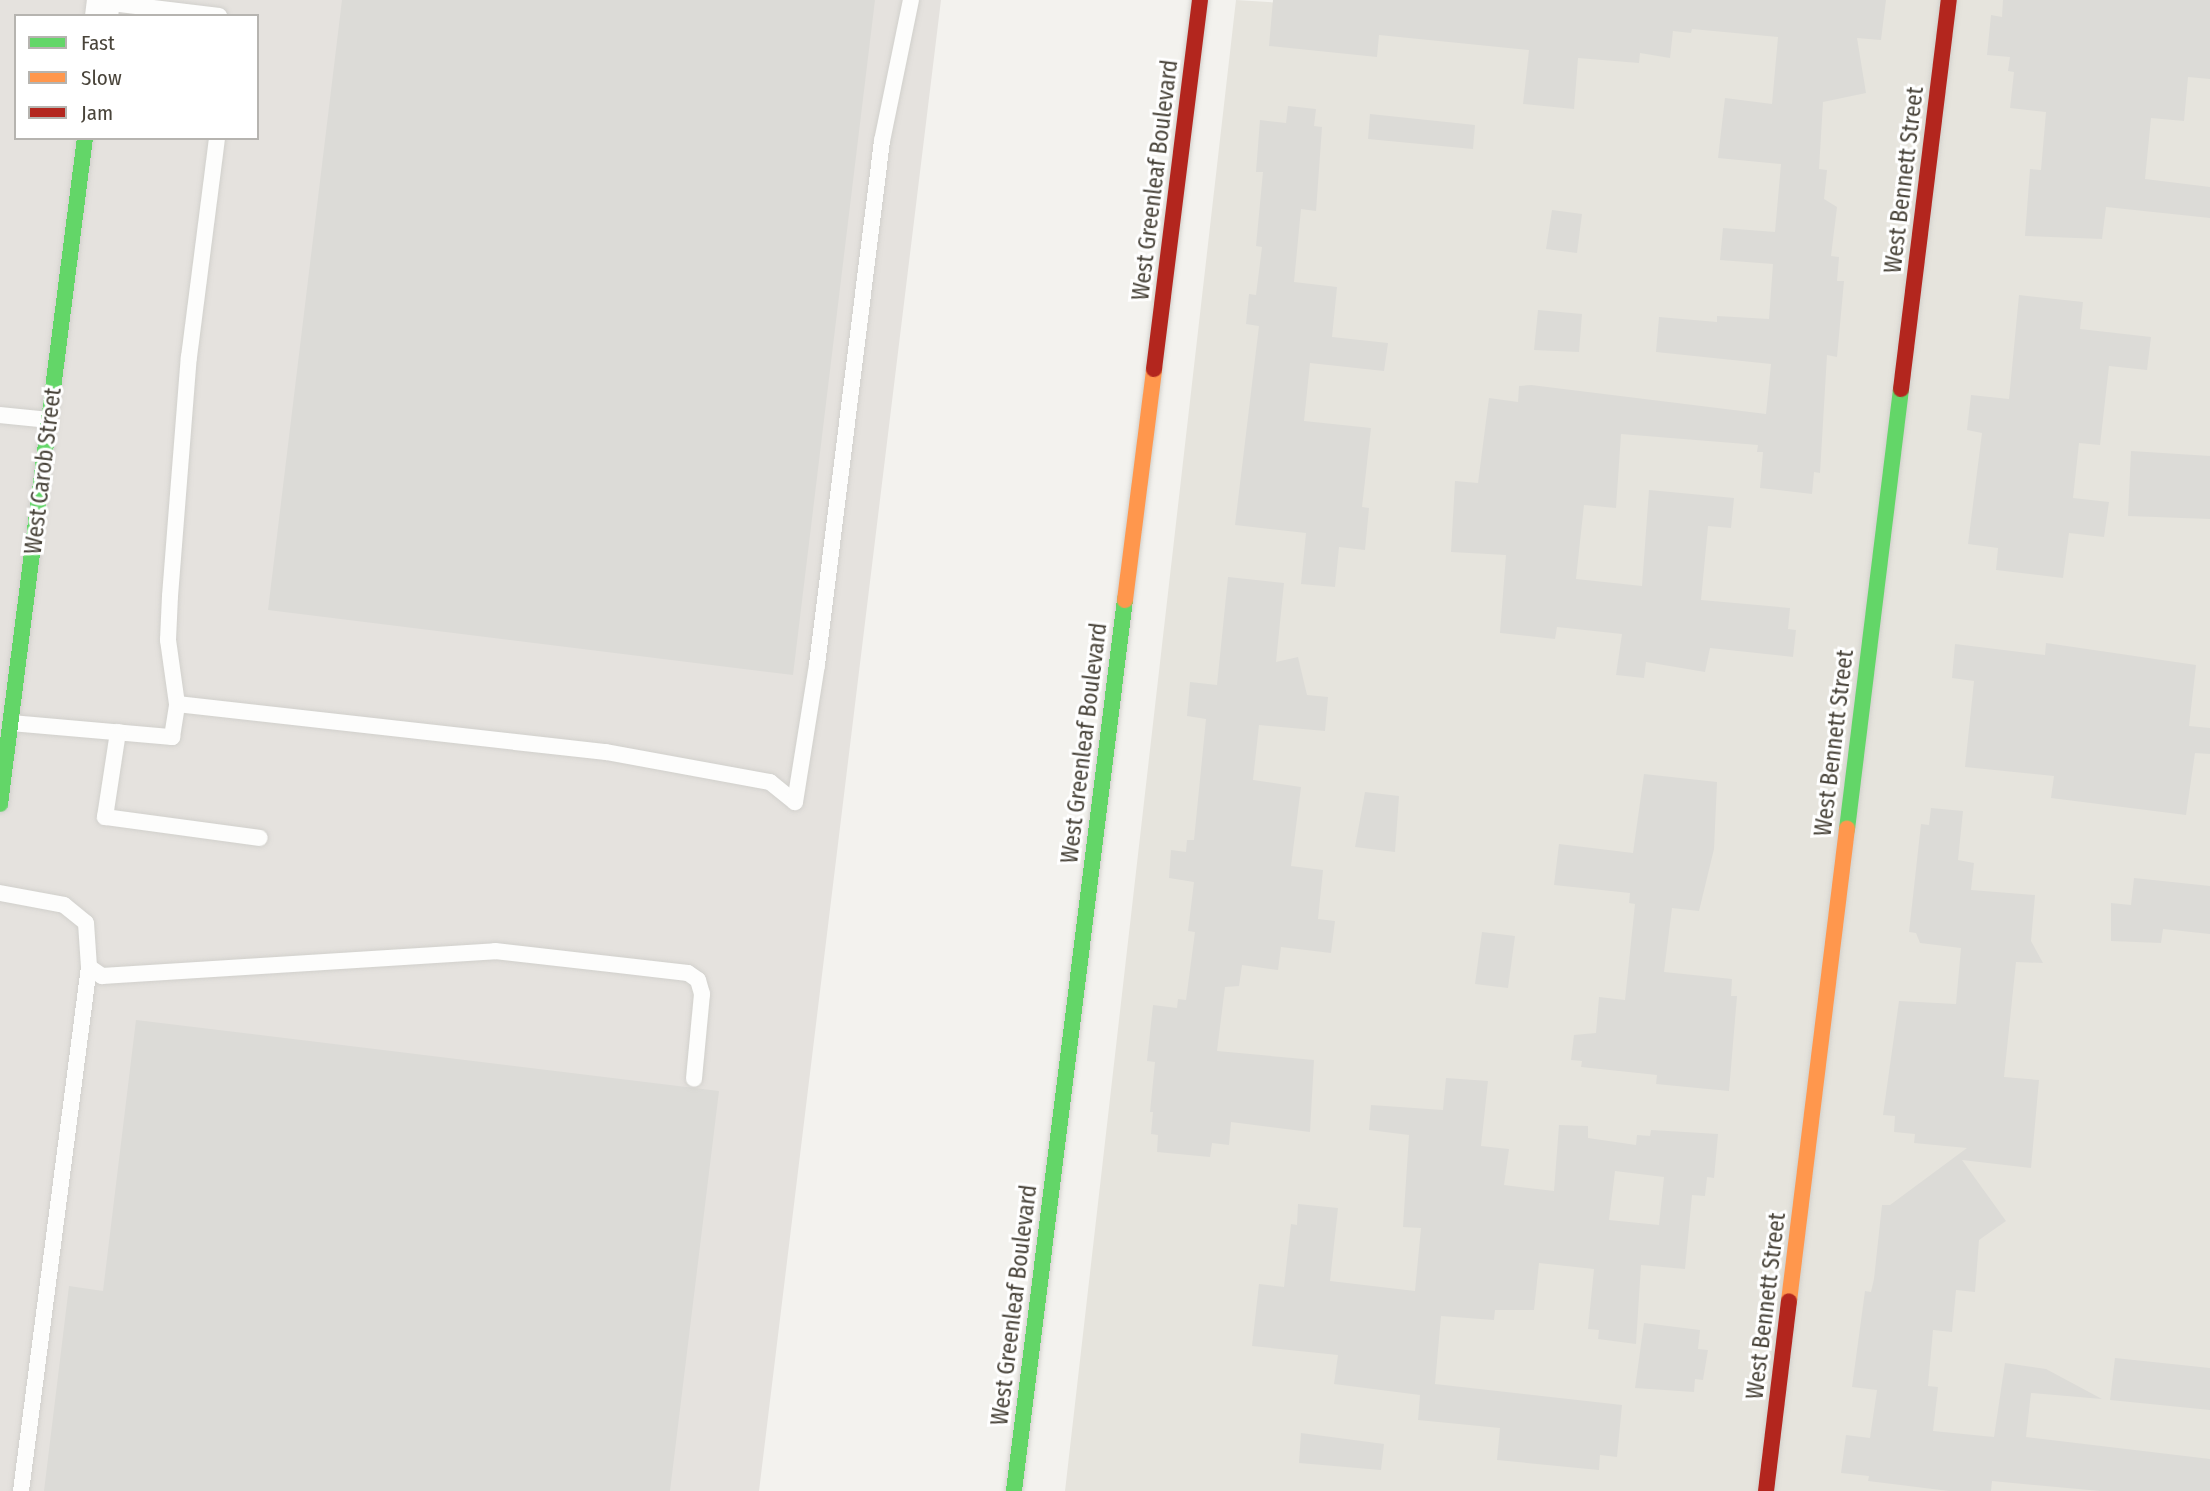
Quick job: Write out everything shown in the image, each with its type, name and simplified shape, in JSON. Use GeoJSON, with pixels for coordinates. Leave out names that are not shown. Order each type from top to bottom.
{"type":"FeatureCollection","features":[{"type":"Feature","properties":{"kind":"street","name":"West Greenleaf Boulevard"},"geometry":{"type":"LineString","coordinates":[[1014,1491],[1200,0]]}},
{"type":"Feature","properties":{"kind":"street","name":"West Bennett Street"},"geometry":{"type":"LineString","coordinates":[[1766,1491],[1949,0]]}},
{"type":"Feature","properties":{"kind":"street","name":"West Carob Street"},"geometry":{"type":"LineString","coordinates":[[0,804],[85,140]]}},
{"type":"Feature","properties":{"kind":"lane"},"geometry":{"type":"LineString","coordinates":[[177,704],[606,752],[770,782],[795,802],[817,665],[882,141],[911,0]]}},
{"type":"Feature","properties":{"kind":"lane"},"geometry":{"type":"LineString","coordinates":[[102,6],[196,14]]}},
{"type":"Feature","properties":{"kind":"lane"},"geometry":{"type":"LineString","coordinates":[[10,723],[172,737],[177,704],[168,640],[170,596],[189,357],[217,140]]}},
{"type":"Feature","properties":{"kind":"lane"},"geometry":{"type":"LineString","coordinates":[[0,415],[49,420]]}},
{"type":"Feature","properties":{"kind":"lane"},"geometry":{"type":"LineString","coordinates":[[118,732],[105,817],[260,838]]}},
{"type":"Feature","properties":{"kind":"lane"},"geometry":{"type":"LineString","coordinates":[[0,893],[64,905],[86,923],[89,967],[21,1491]]}},
{"type":"Feature","properties":{"kind":"lane"},"geometry":{"type":"LineString","coordinates":[[89,967],[102,976],[495,951],[688,973],[698,979],[702,994],[694,1079]]}},
{"type":"Feature","properties":{"kind":"shaded area"},"geometry":{"type":"Polygon","coordinates":[[[0,0],[941,0],[759,1491],[0,1491],[0,0]]]}},
{"type":"Feature","properties":{"kind":"shaded area"},"geometry":{"type":"Polygon","coordinates":[[[1236,0],[1502,17],[1505,0],[2210,0],[2210,1491],[1065,1491],[1236,0]]]}},
{"type":"Feature","properties":{"kind":"building"},"geometry":{"type":"Polygon","coordinates":[[[342,0],[875,0],[793,675],[268,610],[342,0]]]}},
{"type":"Feature","properties":{"kind":"building"},"geometry":{"type":"Polygon","coordinates":[[[1273,0],[1886,0],[1881,40],[1857,38],[1866,93],[1823,102],[1819,169],[1827,170],[1824,199],[1837,207],[1831,256],[1839,257],[1837,281],[1844,281],[1837,357],[1827,355],[1820,473],[1814,472],[1812,494],[1760,488],[1763,452],[1757,452],[1758,445],[1621,434],[1616,508],[1584,505],[1576,579],[1642,586],[1649,490],[1734,498],[1731,528],[1708,526],[1701,600],[1790,608],[1788,629],[1796,630],[1793,657],[1710,648],[1705,672],[1646,662],[1644,678],[1616,675],[1622,634],[1557,627],[1555,639],[1500,633],[1506,555],[1451,552],[1455,481],[1478,483],[1489,398],[1518,402],[1519,386],[1531,385],[1766,414],[1771,364],[1656,352],[1659,317],[1717,322],[1717,316],[1769,319],[1773,264],[1720,260],[1723,228],[1775,232],[1781,164],[1718,158],[1725,98],[1772,104],[1778,37],[1692,29],[1691,33],[1673,31],[1670,58],[1640,53],[1639,63],[1578,58],[1574,109],[1523,104],[1529,50],[1379,35],[1377,57],[1269,46],[1273,0]]]}},
{"type":"Feature","properties":{"kind":"building"},"geometry":{"type":"Polygon","coordinates":[[[2003,0],[2210,0],[2210,79],[2188,77],[2184,121],[2151,118],[2145,179],[2210,187],[2210,218],[2106,207],[2102,239],[2025,236],[2030,169],[2041,170],[2046,112],[2010,108],[2014,72],[2008,71],[2010,57],[1987,55],[1991,15],[2002,17],[2003,0]]]}},
{"type":"Feature","properties":{"kind":"building"},"geometry":{"type":"Polygon","coordinates":[[[1288,106],[1316,109],[1314,126],[1322,127],[1316,211],[1301,209],[1294,282],[1337,287],[1332,337],[1388,343],[1384,371],[1310,363],[1304,421],[1371,428],[1362,507],[1369,508],[1365,550],[1339,547],[1335,587],[1301,584],[1306,533],[1235,525],[1259,326],[1246,324],[1249,294],[1256,295],[1262,247],[1256,246],[1263,172],[1256,172],[1260,120],[1286,123],[1288,106]]]}},
{"type":"Feature","properties":{"kind":"building"},"geometry":{"type":"Polygon","coordinates":[[[1370,114],[1475,125],[1473,149],[1368,139],[1370,114]]]}},
{"type":"Feature","properties":{"kind":"building"},"geometry":{"type":"Polygon","coordinates":[[[1552,210],[1582,214],[1577,253],[1546,249],[1552,210]]]}},
{"type":"Feature","properties":{"kind":"building"},"geometry":{"type":"Polygon","coordinates":[[[2019,295],[2083,302],[2080,329],[2151,337],[2147,370],[2109,366],[2100,445],[2079,443],[2073,498],[2109,502],[2104,537],[2069,533],[2063,578],[1996,570],[1998,548],[1968,544],[1982,433],[1967,430],[1971,395],[2009,399],[2019,295]]]}},
{"type":"Feature","properties":{"kind":"building"},"geometry":{"type":"Polygon","coordinates":[[[1538,310],[1582,314],[1579,352],[1534,350],[1538,310]]]}},
{"type":"Feature","properties":{"kind":"building"},"geometry":{"type":"Polygon","coordinates":[[[2131,451],[2210,456],[2210,519],[2128,516],[2131,451]]]}},
{"type":"Feature","properties":{"kind":"building"},"geometry":{"type":"Polygon","coordinates":[[[1228,577],[1284,583],[1276,662],[1298,657],[1307,695],[1328,697],[1325,731],[1259,725],[1253,780],[1301,787],[1291,866],[1323,870],[1318,919],[1335,921],[1331,953],[1281,947],[1278,970],[1242,965],[1239,986],[1225,987],[1217,1051],[1314,1060],[1310,1132],[1231,1122],[1229,1145],[1212,1143],[1210,1157],[1157,1152],[1158,1135],[1151,1134],[1153,1112],[1150,1112],[1155,1062],[1147,1061],[1153,1005],[1177,1008],[1178,999],[1186,1000],[1195,932],[1188,931],[1194,882],[1169,878],[1171,850],[1186,852],[1187,840],[1194,840],[1206,719],[1187,716],[1190,682],[1217,685],[1228,577]]]}},
{"type":"Feature","properties":{"kind":"building"},"geometry":{"type":"Polygon","coordinates":[[[2046,643],[2196,665],[2189,726],[2210,728],[2210,754],[2195,753],[2186,815],[2051,798],[2054,776],[1965,767],[1974,681],[1952,678],[1955,644],[2045,655],[2046,643]]]}},
{"type":"Feature","properties":{"kind":"building"},"geometry":{"type":"Polygon","coordinates":[[[1644,774],[1717,782],[1714,849],[1699,911],[1672,908],[1664,972],[1732,979],[1731,996],[1737,996],[1729,1091],[1656,1084],[1657,1075],[1581,1067],[1582,1061],[1571,1060],[1574,1035],[1596,1033],[1599,997],[1625,1000],[1635,904],[1629,903],[1630,893],[1554,885],[1559,844],[1633,853],[1644,774]]]}},
{"type":"Feature","properties":{"kind":"building"},"geometry":{"type":"Polygon","coordinates":[[[1365,792],[1399,796],[1395,852],[1355,847],[1365,792]]]}},
{"type":"Feature","properties":{"kind":"building"},"geometry":{"type":"Polygon","coordinates":[[[1931,808],[1963,811],[1958,860],[1974,863],[1971,890],[2035,895],[2031,941],[2043,963],[2016,962],[2004,1077],[2039,1080],[2031,1168],[1962,1160],[2006,1221],[1979,1240],[1975,1292],[1956,1290],[1952,1332],[1933,1330],[1928,1386],[1938,1387],[1933,1431],[1994,1437],[2005,1363],[2046,1369],[2102,1399],[2031,1393],[2026,1437],[2210,1459],[2210,1491],[2100,1491],[1992,1481],[1991,1491],[1949,1491],[1868,1481],[1869,1476],[1841,1473],[1846,1435],[1870,1438],[1877,1390],[1852,1387],[1865,1291],[1871,1292],[1874,1279],[1882,1205],[1890,1205],[1967,1148],[1914,1143],[1915,1134],[1894,1132],[1895,1116],[1883,1115],[1899,1001],[1956,1004],[1961,948],[1920,943],[1916,933],[1909,932],[1921,824],[1929,825],[1931,808]]]}},
{"type":"Feature","properties":{"kind":"building"},"geometry":{"type":"Polygon","coordinates":[[[2134,878],[2210,886],[2210,934],[2163,929],[2161,943],[2111,941],[2111,903],[2131,905],[2134,878]]]}},
{"type":"Feature","properties":{"kind":"building"},"geometry":{"type":"Polygon","coordinates":[[[1482,932],[1515,936],[1508,988],[1475,984],[1482,932]]]}},
{"type":"Feature","properties":{"kind":"building"},"geometry":{"type":"Polygon","coordinates":[[[136,1020],[719,1091],[670,1491],[44,1491],[69,1286],[103,1291],[136,1020]]]}},
{"type":"Feature","properties":{"kind":"building"},"geometry":{"type":"Polygon","coordinates":[[[1446,1078],[1488,1081],[1481,1146],[1509,1149],[1504,1185],[1554,1191],[1559,1125],[1588,1126],[1588,1138],[1636,1145],[1637,1135],[1650,1136],[1651,1130],[1718,1134],[1714,1178],[1707,1177],[1705,1196],[1692,1195],[1685,1269],[1641,1265],[1636,1344],[1598,1339],[1599,1330],[1588,1329],[1594,1269],[1539,1263],[1534,1310],[1495,1310],[1494,1320],[1441,1316],[1435,1384],[1622,1405],[1617,1457],[1600,1455],[1599,1470],[1497,1460],[1500,1428],[1418,1420],[1420,1395],[1334,1384],[1338,1355],[1252,1346],[1259,1284],[1284,1287],[1291,1224],[1297,1225],[1298,1204],[1338,1208],[1330,1281],[1415,1291],[1421,1228],[1403,1227],[1409,1135],[1369,1130],[1371,1105],[1443,1110],[1446,1078]],[[1615,1171],[1609,1220],[1659,1225],[1664,1177],[1615,1171]]]}},
{"type":"Feature","properties":{"kind":"building"},"geometry":{"type":"Polygon","coordinates":[[[1644,1323],[1700,1330],[1698,1349],[1708,1350],[1703,1380],[1695,1379],[1694,1392],[1635,1388],[1644,1323]]]}},
{"type":"Feature","properties":{"kind":"building"},"geometry":{"type":"Polygon","coordinates":[[[2115,1358],[2210,1368],[2210,1410],[2110,1400],[2115,1358]]]}},
{"type":"Feature","properties":{"kind":"building"},"geometry":{"type":"Polygon","coordinates":[[[1301,1433],[1384,1444],[1381,1470],[1299,1463],[1301,1433]]]}},
{"type":"Feature","properties":{"kind":"traffic: fast"},"geometry":{"type":"LineString","coordinates":[[0,804],[85,140]]}},
{"type":"Feature","properties":{"kind":"traffic: fast"},"geometry":{"type":"LineString","coordinates":[[1847,829],[1901,389]]}},
{"type":"Feature","properties":{"kind":"traffic: fast"},"geometry":{"type":"LineString","coordinates":[[1014,1491],[1125,600]]}},
{"type":"Feature","properties":{"kind":"traffic: slow"},"geometry":{"type":"LineString","coordinates":[[1125,600],[1154,369]]}},
{"type":"Feature","properties":{"kind":"traffic: slow"},"geometry":{"type":"LineString","coordinates":[[1789,1301],[1847,829]]}},
{"type":"Feature","properties":{"kind":"traffic: jam"},"geometry":{"type":"LineString","coordinates":[[1154,369],[1200,0]]}},
{"type":"Feature","properties":{"kind":"traffic: jam"},"geometry":{"type":"LineString","coordinates":[[1901,389],[1949,0]]}},
{"type":"Feature","properties":{"kind":"traffic: jam"},"geometry":{"type":"LineString","coordinates":[[1766,1491],[1789,1301]]}}]}
